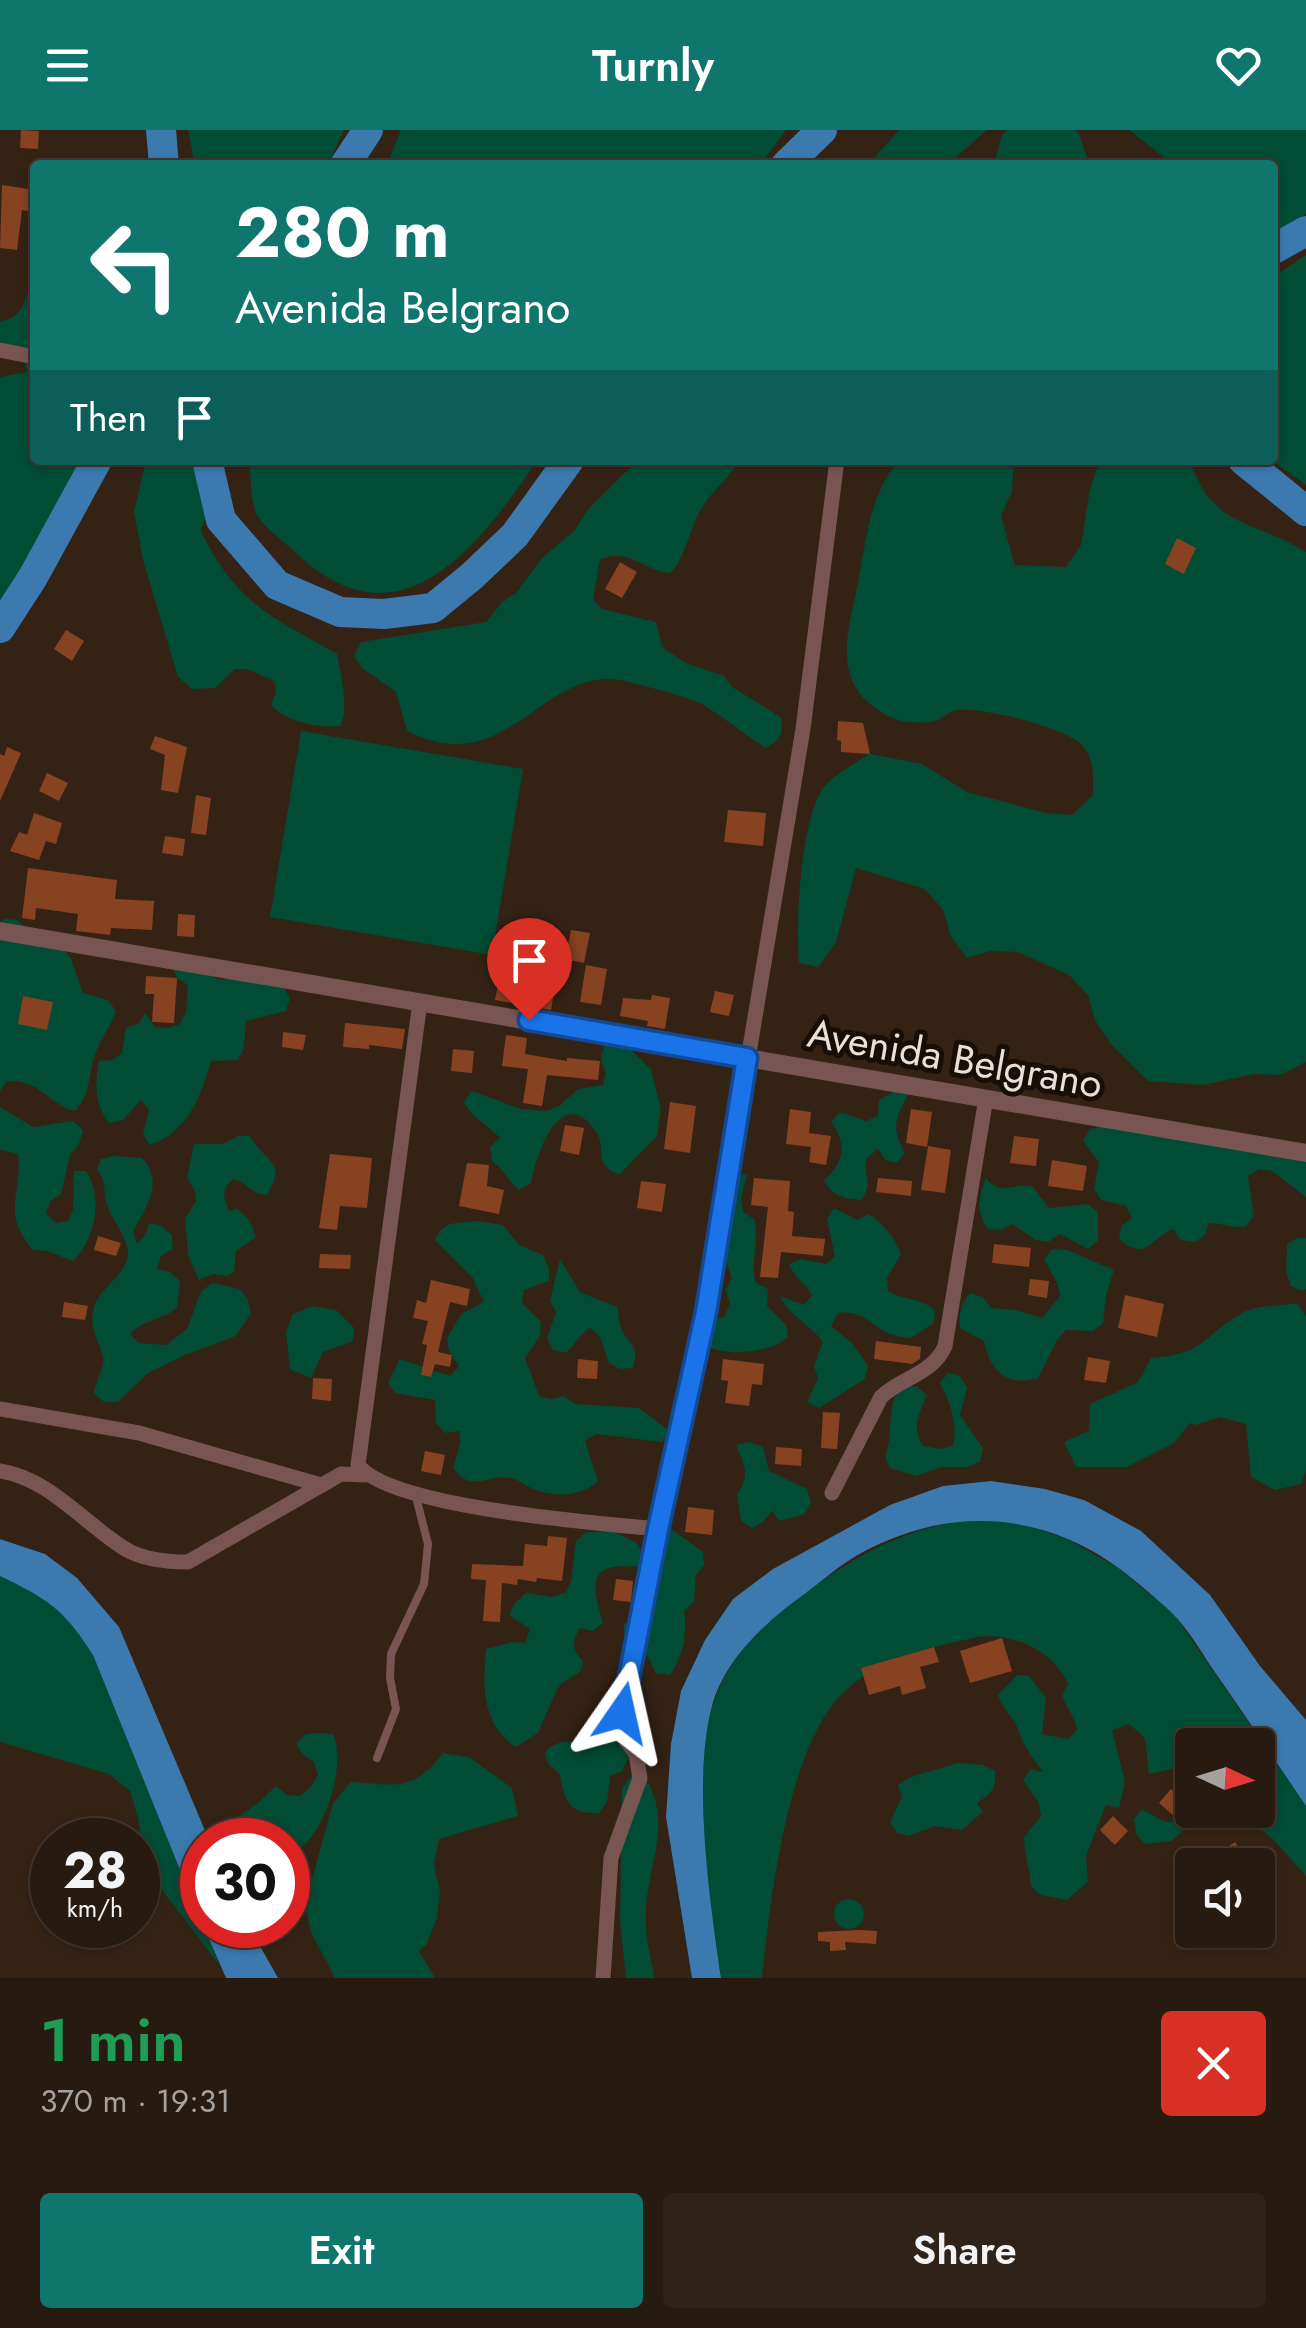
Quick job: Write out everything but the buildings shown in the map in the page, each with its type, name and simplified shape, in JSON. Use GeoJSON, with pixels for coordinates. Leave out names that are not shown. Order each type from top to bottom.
{"type":"FeatureCollection","features":[{"type":"Feature","properties":{"kind":"street"},"geometry":{"type":"LineString","coordinates":[[0,350],[30,356]]}},
{"type":"Feature","properties":{"kind":"street"},"geometry":{"type":"LineString","coordinates":[[603,1978],[611,1858],[640,1778],[636,1754],[624,1738],[622,1713],[706,1312],[803,729],[836,465]]}},
{"type":"Feature","properties":{"kind":"street","name":"Avenida Belgrano"},"geometry":{"type":"LineString","coordinates":[[0,932],[1306,1153]]}},
{"type":"Feature","properties":{"kind":"street"},"geometry":{"type":"LineString","coordinates":[[365,1475],[358,1465],[420,1002]]}},
{"type":"Feature","properties":{"kind":"street"},"geometry":{"type":"LineString","coordinates":[[832,1493],[881,1398],[892,1387],[940,1360],[986,1098]]}},
{"type":"Feature","properties":{"kind":"street"},"geometry":{"type":"LineString","coordinates":[[0,1409],[138,1433],[321,1485]]}},
{"type":"Feature","properties":{"kind":"street"},"geometry":{"type":"LineString","coordinates":[[0,1471],[16,1474],[55,1495],[129,1551],[163,1562],[188,1562],[341,1474],[365,1475],[416,1493],[510,1514],[658,1529]]}},
{"type":"Feature","properties":{"kind":"lane"},"geometry":{"type":"LineString","coordinates":[[377,1758],[396,1709],[390,1654],[424,1584],[428,1544],[416,1493]]}},
{"type":"Feature","properties":{"kind":"green space"},"geometry":{"type":"Polygon","coordinates":[[[188,130],[344,130],[330,160],[194,160],[188,130]]]}},
{"type":"Feature","properties":{"kind":"green space"},"geometry":{"type":"Polygon","coordinates":[[[401,130],[786,130],[764,160],[389,160],[401,130]]]}},
{"type":"Feature","properties":{"kind":"green space"},"geometry":{"type":"Polygon","coordinates":[[[899,130],[987,130],[953,160],[872,160],[899,130]]]}},
{"type":"Feature","properties":{"kind":"green space"},"geometry":{"type":"Polygon","coordinates":[[[1074,130],[1088,160],[995,160],[1003,133],[1074,130]]]}},
{"type":"Feature","properties":{"kind":"green space"},"geometry":{"type":"Polygon","coordinates":[[[1129,130],[1306,130],[1306,214],[1278,231],[1278,160],[1168,160],[1129,130]]]}},
{"type":"Feature","properties":{"kind":"green space"},"geometry":{"type":"Polygon","coordinates":[[[1306,255],[1306,485],[1278,465],[1278,274],[1306,255]]]}},
{"type":"Feature","properties":{"kind":"green space"},"geometry":{"type":"Polygon","coordinates":[[[30,286],[30,465],[81,465],[65,502],[0,606],[0,377],[27,372],[18,353],[0,342],[0,321],[15,315],[30,286]]]}},
{"type":"Feature","properties":{"kind":"green space"},"geometry":{"type":"Polygon","coordinates":[[[145,465],[200,465],[209,504],[201,531],[228,575],[257,606],[337,654],[344,700],[341,726],[313,725],[277,711],[271,705],[276,692],[274,681],[247,669],[235,669],[215,688],[192,689],[178,677],[143,560],[134,512],[145,465]]]}},
{"type":"Feature","properties":{"kind":"green space"},"geometry":{"type":"Polygon","coordinates":[[[250,465],[535,465],[462,554],[433,576],[402,590],[368,592],[332,580],[263,523],[256,513],[250,465]]]}},
{"type":"Feature","properties":{"kind":"green space"},"geometry":{"type":"Polygon","coordinates":[[[633,465],[736,465],[705,503],[670,573],[627,557],[610,556],[600,560],[593,599],[602,609],[656,622],[663,648],[686,663],[724,676],[732,687],[781,717],[778,739],[766,748],[702,704],[613,679],[587,682],[563,692],[495,735],[470,743],[441,743],[407,731],[396,692],[362,668],[354,656],[361,642],[486,622],[503,601],[516,593],[542,558],[574,531],[589,508],[633,465]]]}},
{"type":"Feature","properties":{"kind":"green space"},"geometry":{"type":"Polygon","coordinates":[[[896,465],[1014,465],[1012,492],[1001,516],[1015,565],[1066,567],[1081,545],[1090,489],[1098,465],[1192,465],[1210,499],[1222,511],[1306,552],[1306,1062],[1280,1075],[1254,1074],[1203,1085],[1148,1081],[1110,1043],[1095,1020],[1088,995],[1069,975],[1018,952],[991,951],[967,958],[951,937],[943,910],[925,889],[856,868],[836,943],[818,967],[799,963],[802,871],[810,821],[825,786],[870,754],[922,764],[967,792],[1046,813],[1072,815],[1093,795],[1089,756],[1073,738],[1023,720],[970,710],[954,711],[930,722],[900,720],[887,716],[861,695],[848,668],[848,636],[866,537],[889,473],[896,465]]]}},
{"type":"Feature","properties":{"kind":"green space"},"geometry":{"type":"Polygon","coordinates":[[[301,731],[523,769],[492,955],[270,917],[301,731]]]}},
{"type":"Feature","properties":{"kind":"green space"},"geometry":{"type":"Polygon","coordinates":[[[18,920],[37,940],[63,948],[83,993],[108,1000],[116,1011],[97,1049],[84,1097],[75,1111],[26,1083],[6,1082],[0,1092],[0,922],[18,920]]]}},
{"type":"Feature","properties":{"kind":"green space"},"geometry":{"type":"Polygon","coordinates":[[[172,966],[184,966],[221,980],[246,974],[283,987],[290,998],[286,1011],[246,1021],[244,1048],[238,1060],[211,1061],[191,1111],[174,1131],[150,1145],[143,1134],[149,1110],[141,1100],[123,1120],[109,1123],[98,1101],[96,1085],[99,1061],[112,1060],[122,1053],[126,1028],[139,1023],[145,1013],[155,1027],[180,1024],[186,1012],[188,985],[177,978],[172,966]]]}},
{"type":"Feature","properties":{"kind":"green space"},"geometry":{"type":"Polygon","coordinates":[[[606,1042],[631,1050],[651,1069],[661,1109],[657,1136],[619,1175],[602,1160],[595,1130],[582,1117],[571,1114],[551,1129],[531,1183],[519,1190],[492,1161],[490,1147],[500,1138],[464,1102],[472,1091],[521,1109],[547,1111],[559,1106],[578,1089],[603,1085],[606,1072],[601,1057],[606,1042]]]}},
{"type":"Feature","properties":{"kind":"green space"},"geometry":{"type":"Polygon","coordinates":[[[901,1088],[909,1093],[896,1122],[905,1153],[897,1163],[885,1160],[878,1149],[865,1160],[868,1187],[862,1200],[835,1193],[824,1180],[841,1153],[840,1138],[831,1122],[840,1112],[866,1121],[878,1116],[879,1100],[901,1088]]]}},
{"type":"Feature","properties":{"kind":"green space"},"geometry":{"type":"Polygon","coordinates":[[[0,1107],[33,1127],[73,1121],[83,1130],[70,1155],[61,1194],[50,1202],[46,1214],[56,1223],[68,1221],[73,1210],[74,1171],[86,1171],[95,1193],[95,1218],[87,1242],[73,1261],[33,1250],[17,1225],[18,1154],[0,1150],[0,1107]]]}},
{"type":"Feature","properties":{"kind":"green space"},"geometry":{"type":"Polygon","coordinates":[[[1104,1126],[1306,1160],[1306,1197],[1272,1171],[1259,1169],[1248,1176],[1254,1216],[1246,1226],[1209,1223],[1205,1235],[1195,1242],[1180,1240],[1173,1229],[1148,1246],[1136,1249],[1119,1239],[1121,1226],[1132,1218],[1126,1206],[1101,1200],[1094,1189],[1099,1162],[1083,1141],[1090,1129],[1104,1126]]]}},
{"type":"Feature","properties":{"kind":"green space"},"geometry":{"type":"Polygon","coordinates":[[[239,1136],[250,1136],[272,1162],[273,1183],[267,1195],[233,1179],[229,1183],[224,1194],[229,1211],[237,1209],[244,1215],[255,1238],[236,1251],[234,1272],[199,1280],[188,1255],[185,1219],[196,1201],[187,1178],[194,1144],[222,1144],[239,1136]]]}},
{"type":"Feature","properties":{"kind":"green space"},"geometry":{"type":"Polygon","coordinates":[[[142,1158],[149,1167],[151,1195],[133,1232],[137,1244],[149,1223],[172,1235],[173,1249],[161,1256],[157,1269],[170,1272],[180,1281],[177,1308],[130,1334],[139,1343],[166,1345],[187,1329],[201,1291],[213,1283],[240,1289],[251,1313],[236,1336],[148,1373],[118,1402],[104,1402],[94,1393],[103,1361],[93,1312],[99,1296],[122,1270],[128,1254],[97,1169],[101,1159],[142,1158]]]}},
{"type":"Feature","properties":{"kind":"green space"},"geometry":{"type":"Polygon","coordinates":[[[747,1174],[741,1199],[743,1212],[754,1219],[756,1227],[756,1283],[768,1289],[767,1306],[786,1325],[788,1337],[758,1350],[722,1351],[703,1344],[711,1320],[724,1317],[730,1303],[725,1290],[732,1278],[724,1247],[732,1228],[726,1215],[734,1176],[747,1174]]]}},
{"type":"Feature","properties":{"kind":"green space"},"geometry":{"type":"Polygon","coordinates":[[[986,1178],[1002,1188],[1032,1186],[1049,1208],[1088,1204],[1098,1213],[1098,1241],[1088,1249],[1060,1234],[1048,1242],[1035,1240],[1013,1224],[1001,1230],[988,1229],[981,1217],[980,1204],[986,1178]]]}},
{"type":"Feature","properties":{"kind":"green space"},"geometry":{"type":"Polygon","coordinates":[[[834,1208],[857,1220],[869,1214],[884,1226],[901,1254],[887,1278],[888,1291],[935,1310],[934,1323],[911,1338],[888,1333],[858,1315],[838,1313],[831,1326],[852,1343],[868,1366],[865,1379],[819,1408],[807,1402],[818,1379],[814,1366],[823,1342],[780,1296],[804,1305],[812,1295],[789,1264],[801,1259],[826,1264],[835,1257],[827,1219],[834,1208]]]}},
{"type":"Feature","properties":{"kind":"green space"},"geometry":{"type":"Polygon","coordinates":[[[478,1221],[503,1225],[519,1245],[543,1255],[549,1268],[549,1281],[524,1290],[522,1303],[541,1322],[540,1336],[525,1358],[539,1396],[564,1396],[575,1404],[639,1408],[671,1432],[662,1442],[596,1434],[585,1441],[598,1481],[575,1493],[539,1491],[510,1478],[466,1480],[453,1468],[460,1431],[445,1433],[436,1423],[435,1400],[395,1393],[388,1383],[400,1359],[450,1376],[459,1366],[449,1351],[447,1338],[461,1314],[484,1302],[472,1277],[435,1240],[447,1226],[478,1221]]]}},
{"type":"Feature","properties":{"kind":"green space"},"geometry":{"type":"Polygon","coordinates":[[[1306,1238],[1306,1289],[1302,1291],[1291,1286],[1286,1272],[1287,1244],[1306,1238]]]}},
{"type":"Feature","properties":{"kind":"green space"},"geometry":{"type":"Polygon","coordinates":[[[1053,1249],[1067,1250],[1114,1270],[1103,1323],[1093,1331],[1066,1330],[1038,1378],[1018,1381],[995,1368],[984,1341],[960,1328],[961,1309],[970,1293],[983,1297],[991,1308],[1042,1318],[1060,1296],[1044,1259],[1053,1249]]]}},
{"type":"Feature","properties":{"kind":"green space"},"geometry":{"type":"Polygon","coordinates":[[[560,1259],[580,1292],[617,1307],[622,1331],[634,1349],[633,1368],[620,1369],[609,1363],[600,1337],[590,1328],[565,1353],[553,1350],[547,1338],[556,1312],[550,1301],[560,1259]]]}},
{"type":"Feature","properties":{"kind":"green space"},"geometry":{"type":"Polygon","coordinates":[[[1297,1303],[1306,1316],[1306,1471],[1301,1484],[1275,1490],[1251,1477],[1246,1424],[1220,1417],[1196,1425],[1190,1423],[1174,1443],[1127,1467],[1076,1467],[1064,1442],[1089,1431],[1090,1404],[1138,1382],[1151,1358],[1183,1353],[1248,1310],[1297,1303]]]}},
{"type":"Feature","properties":{"kind":"green space"},"geometry":{"type":"Polygon","coordinates":[[[313,1306],[336,1310],[354,1328],[353,1341],[323,1352],[311,1378],[290,1369],[286,1332],[293,1314],[313,1306]]]}},
{"type":"Feature","properties":{"kind":"green space"},"geometry":{"type":"Polygon","coordinates":[[[948,1373],[960,1376],[967,1388],[960,1415],[983,1448],[980,1462],[967,1467],[941,1467],[916,1476],[890,1468],[885,1457],[892,1409],[905,1384],[927,1395],[917,1427],[923,1446],[942,1449],[953,1445],[952,1413],[940,1383],[948,1373]]]}},
{"type":"Feature","properties":{"kind":"green space"},"geometry":{"type":"Polygon","coordinates":[[[750,1442],[763,1447],[769,1471],[807,1489],[811,1502],[805,1514],[780,1521],[772,1511],[752,1528],[741,1521],[737,1494],[745,1470],[736,1445],[750,1442]]]}},
{"type":"Feature","properties":{"kind":"green space"},"geometry":{"type":"Polygon","coordinates":[[[976,1520],[1023,1524],[1067,1539],[1117,1567],[1174,1614],[1252,1728],[1175,1728],[1175,1768],[1149,1774],[1145,1738],[1129,1724],[1112,1730],[1125,1781],[1119,1808],[1106,1805],[1086,1856],[1088,1882],[1067,1900],[1041,1895],[1031,1886],[1024,1837],[1041,1816],[1039,1803],[1023,1780],[1031,1769],[1043,1772],[998,1695],[1017,1675],[1029,1676],[1046,1698],[1042,1734],[1068,1739],[1077,1730],[1062,1695],[1068,1684],[1061,1672],[1029,1645],[987,1636],[887,1663],[842,1694],[823,1719],[807,1751],[784,1828],[762,1978],[721,1978],[703,1802],[707,1732],[720,1685],[755,1636],[816,1585],[892,1541],[976,1520]]]}},
{"type":"Feature","properties":{"kind":"green space"},"geometry":{"type":"Polygon","coordinates":[[[670,1528],[703,1552],[704,1565],[696,1575],[694,1602],[684,1611],[683,1644],[670,1675],[656,1673],[646,1653],[624,1636],[624,1624],[643,1611],[649,1570],[662,1565],[655,1540],[657,1529],[670,1528]]]}},
{"type":"Feature","properties":{"kind":"green space"},"geometry":{"type":"Polygon","coordinates":[[[612,1531],[636,1542],[642,1553],[638,1566],[613,1567],[599,1575],[596,1590],[603,1623],[593,1631],[580,1628],[577,1633],[574,1645],[583,1661],[581,1671],[559,1685],[538,1733],[516,1747],[490,1716],[484,1677],[486,1649],[525,1643],[530,1629],[509,1615],[515,1603],[526,1593],[552,1597],[566,1593],[576,1541],[586,1532],[612,1531]]]}},
{"type":"Feature","properties":{"kind":"green space"},"geometry":{"type":"Polygon","coordinates":[[[0,1576],[54,1607],[93,1655],[160,1818],[138,1818],[130,1791],[109,1774],[0,1742],[0,1576]]]}},
{"type":"Feature","properties":{"kind":"green space"},"geometry":{"type":"Polygon","coordinates":[[[624,1727],[636,1730],[635,1743],[622,1771],[610,1776],[607,1802],[599,1813],[575,1808],[566,1798],[560,1774],[549,1765],[544,1753],[565,1742],[604,1746],[612,1734],[624,1727]]]}},
{"type":"Feature","properties":{"kind":"green space"},"geometry":{"type":"Polygon","coordinates":[[[306,1734],[333,1734],[337,1747],[335,1783],[312,1836],[310,1818],[236,1818],[276,1786],[287,1795],[300,1796],[311,1787],[318,1775],[314,1762],[303,1755],[296,1743],[306,1734]]]}},
{"type":"Feature","properties":{"kind":"green space"},"geometry":{"type":"Polygon","coordinates":[[[443,1753],[469,1757],[512,1788],[518,1816],[439,1839],[434,1864],[440,1892],[437,1918],[426,1945],[419,1951],[435,1978],[335,1978],[310,1928],[310,1887],[333,1803],[351,1782],[403,1783],[432,1766],[443,1753]]]}},
{"type":"Feature","properties":{"kind":"green space"},"geometry":{"type":"Polygon","coordinates":[[[1275,1761],[1306,1806],[1306,1876],[1259,1828],[1275,1828],[1275,1761]]]}},
{"type":"Feature","properties":{"kind":"green space"},"geometry":{"type":"Polygon","coordinates":[[[957,1763],[983,1765],[995,1771],[992,1790],[977,1803],[983,1812],[962,1830],[935,1826],[909,1836],[897,1833],[890,1822],[902,1797],[898,1785],[957,1763]]]}},
{"type":"Feature","properties":{"kind":"green space"},"geometry":{"type":"Polygon","coordinates":[[[637,1766],[657,1805],[657,1843],[646,1931],[654,1978],[626,1978],[620,1921],[622,1789],[637,1766]]]}},
{"type":"Feature","properties":{"kind":"green space"},"geometry":{"type":"Polygon","coordinates":[[[1142,1809],[1173,1822],[1175,1828],[1186,1828],[1171,1841],[1144,1844],[1136,1833],[1134,1819],[1142,1809]]]}},
{"type":"Feature","properties":{"kind":"green space"},"geometry":{"type":"Polygon","coordinates":[[[160,1819],[180,1868],[180,1914],[160,1887],[160,1819]]]}},
{"type":"Feature","properties":{"kind":"green space"},"geometry":{"type":"Polygon","coordinates":[[[849,1899],[860,1903],[864,1914],[860,1925],[849,1929],[838,1925],[834,1914],[838,1903],[849,1899]]]}},
{"type":"Feature","properties":{"kind":"water"},"geometry":{"type":"Polygon","coordinates":[[[991,1481],[1045,1489],[1084,1500],[1141,1531],[1210,1595],[1260,1666],[1306,1720],[1306,1806],[1275,1761],[1275,1728],[1253,1728],[1183,1626],[1120,1569],[1089,1549],[1024,1525],[956,1522],[923,1528],[856,1556],[792,1603],[737,1656],[718,1688],[706,1736],[703,1805],[721,1978],[692,1978],[666,1817],[671,1744],[681,1691],[705,1640],[733,1599],[773,1569],[890,1505],[943,1486],[991,1481]]]}},
{"type":"Feature","properties":{"kind":"water"},"geometry":{"type":"Polygon","coordinates":[[[0,1539],[45,1554],[77,1578],[119,1627],[200,1818],[180,1818],[180,1870],[93,1655],[54,1607],[0,1576],[0,1539]]]}},
{"type":"Feature","properties":{"kind":"water"},"geometry":{"type":"Polygon","coordinates":[[[213,1948],[261,1948],[278,1978],[226,1978],[213,1948]]]}},
{"type":"Feature","properties":{"kind":"waterway"},"geometry":{"type":"LineString","coordinates":[[161,130],[164,160]]}},
{"type":"Feature","properties":{"kind":"waterway"},"geometry":{"type":"LineString","coordinates":[[348,160],[368,130]]}},
{"type":"Feature","properties":{"kind":"waterway"},"geometry":{"type":"LineString","coordinates":[[791,160],[822,130]]}},
{"type":"Feature","properties":{"kind":"waterway"},"geometry":{"type":"LineString","coordinates":[[1278,247],[1306,231]]}},
{"type":"Feature","properties":{"kind":"waterway"},"geometry":{"type":"LineString","coordinates":[[0,628],[33,577],[94,465]]}},
{"type":"Feature","properties":{"kind":"waterway"},"geometry":{"type":"LineString","coordinates":[[208,465],[221,520],[277,585],[340,612],[384,614],[433,608],[472,576],[515,535],[565,465]]}},
{"type":"Feature","properties":{"kind":"waterway"},"geometry":{"type":"LineString","coordinates":[[1249,465],[1306,511]]}},
{"type":"Feature","properties":{"kind":"route"},"geometry":{"type":"LineString","coordinates":[[529,1020],[747,1058],[706,1312],[622,1713]]}}]}
